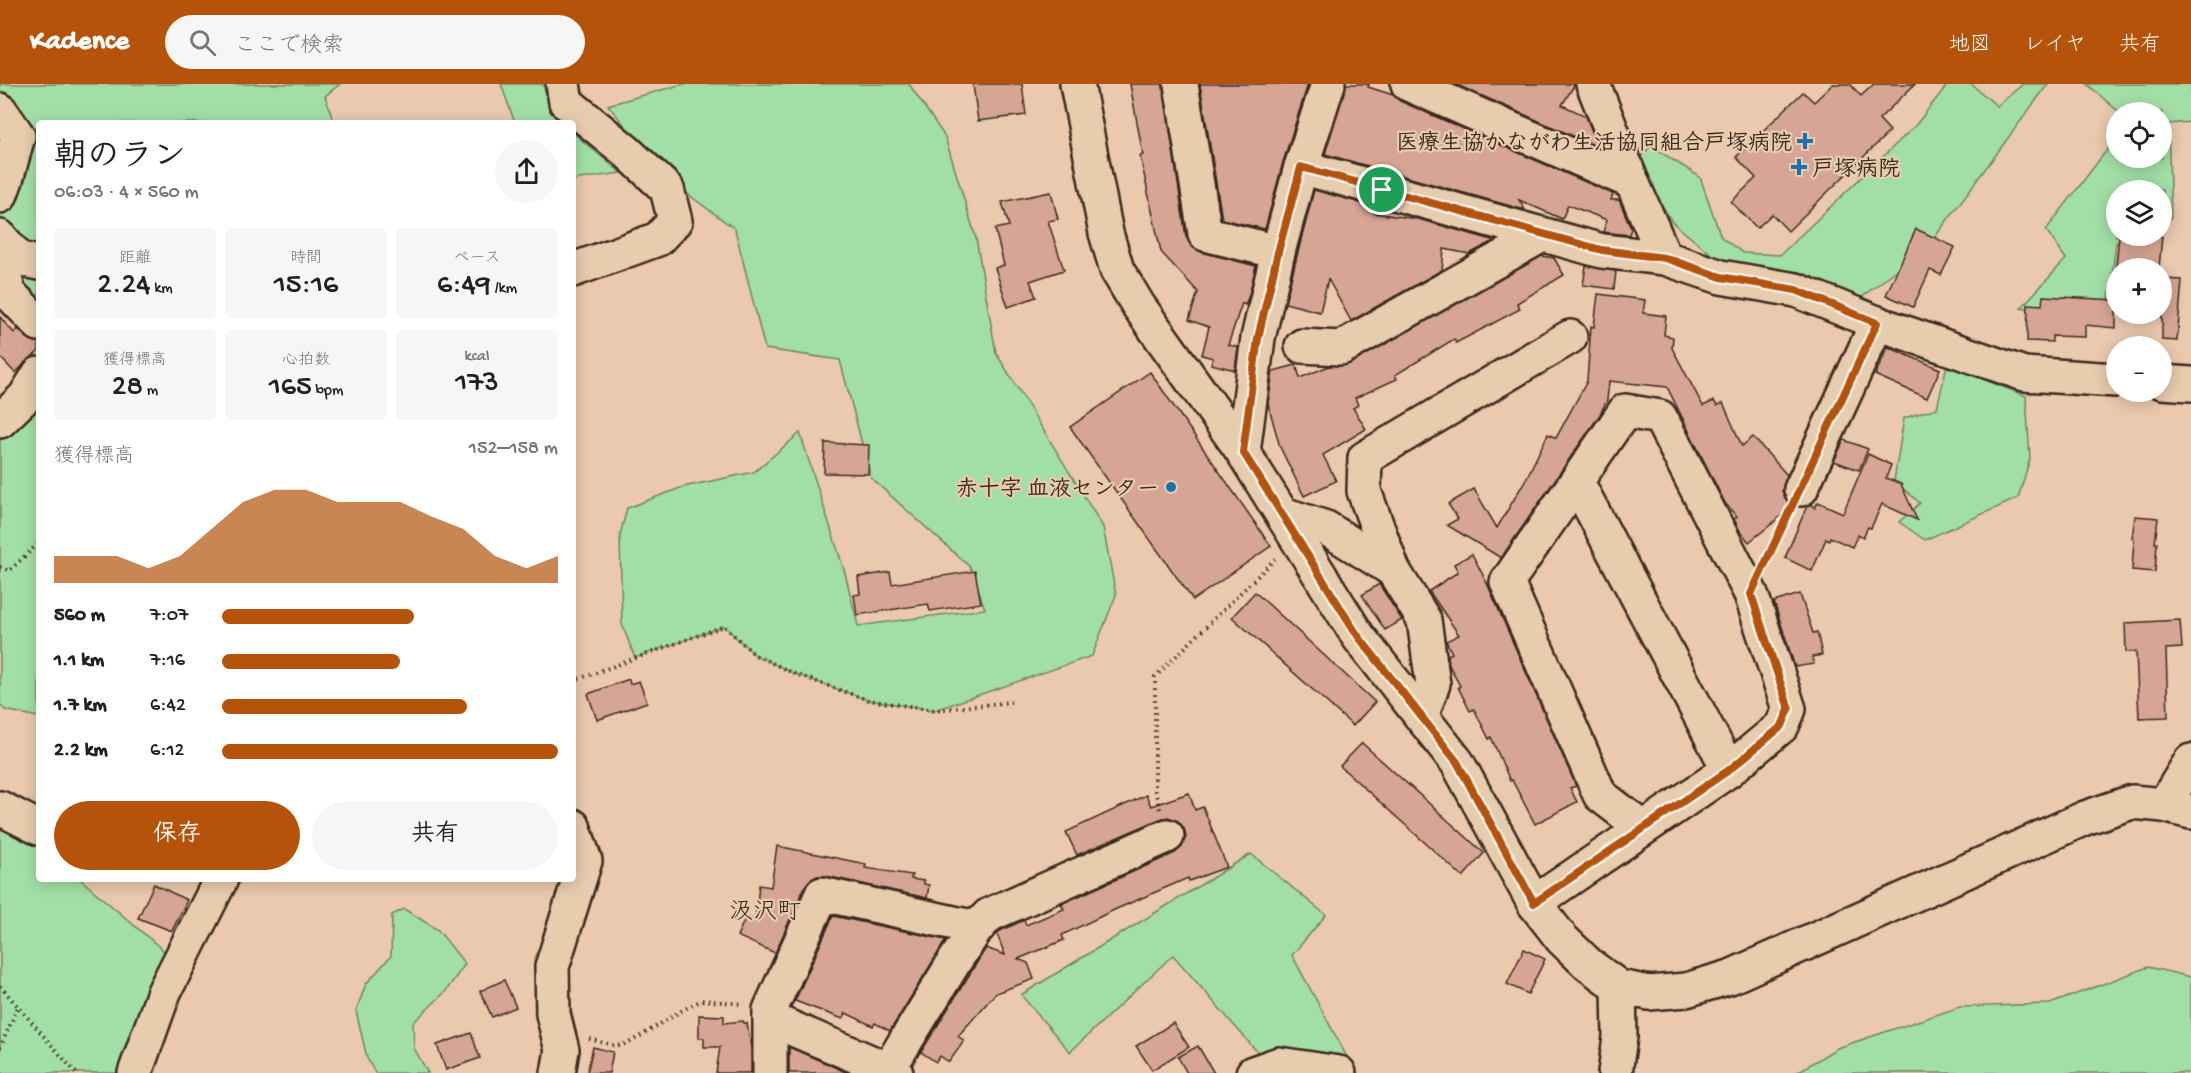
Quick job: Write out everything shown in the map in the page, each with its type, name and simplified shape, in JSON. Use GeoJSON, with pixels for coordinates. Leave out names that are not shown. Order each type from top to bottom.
{"type":"FeatureCollection","features":[{"type":"Feature","properties":{"kind":"street"},"geometry":{"type":"LineString","coordinates":[[563,84],[566,102],[626,151],[667,189],[675,221],[658,239],[576,269]]}},
{"type":"Feature","properties":{"kind":"street"},"geometry":{"type":"LineString","coordinates":[[1077,84],[1106,234],[1117,270],[1138,305],[1243,452],[1358,636],[1457,762],[1534,903],[1589,965],[1619,987],[1649,993],[1686,990],[1730,977],[2085,818],[2132,802],[2178,808],[2191,761]]}},
{"type":"Feature","properties":{"kind":"street"},"geometry":{"type":"LineString","coordinates":[[1180,84],[1205,234],[1278,252]]}},
{"type":"Feature","properties":{"kind":"street"},"geometry":{"type":"LineString","coordinates":[[1243,452],[1258,338],[1301,167],[1328,84]]}},
{"type":"Feature","properties":{"kind":"street"},"geometry":{"type":"LineString","coordinates":[[1408,84],[1632,182]]}},
{"type":"Feature","properties":{"kind":"street"},"geometry":{"type":"LineString","coordinates":[[1593,84],[1665,258]]}},
{"type":"Feature","properties":{"kind":"street"},"geometry":{"type":"LineString","coordinates":[[0,110],[18,136],[0,196]]}},
{"type":"Feature","properties":{"kind":"street"},"geometry":{"type":"LineString","coordinates":[[1301,167],[1602,250],[1665,258],[1721,277],[1796,290],[1877,323],[2024,374],[2106,379]]}},
{"type":"Feature","properties":{"kind":"street"},"geometry":{"type":"LineString","coordinates":[[1302,346],[1341,348],[1542,235]]}},
{"type":"Feature","properties":{"kind":"street"},"geometry":{"type":"LineString","coordinates":[[12,261],[9,293],[36,321]]}},
{"type":"Feature","properties":{"kind":"street"},"geometry":{"type":"LineString","coordinates":[[1801,489],[1877,323]]}},
{"type":"Feature","properties":{"kind":"street"},"geometry":{"type":"LineString","coordinates":[[1421,716],[1433,684],[1424,620],[1393,570],[1364,491],[1365,458],[1570,337]]}},
{"type":"Feature","properties":{"kind":"street"},"geometry":{"type":"LineString","coordinates":[[0,421],[25,397],[36,379]]}},
{"type":"Feature","properties":{"kind":"street"},"geometry":{"type":"LineString","coordinates":[[2172,383],[2191,384]]}},
{"type":"Feature","properties":{"kind":"street"},"geometry":{"type":"LineString","coordinates":[[1534,903],[1729,770],[1782,726],[1789,709],[1751,594],[1660,417],[1625,411],[1507,582],[1600,795],[1643,828]]}},
{"type":"Feature","properties":{"kind":"street"},"geometry":{"type":"LineString","coordinates":[[1577,482],[1729,770]]}},
{"type":"Feature","properties":{"kind":"street"},"geometry":{"type":"LineString","coordinates":[[1289,526],[1326,528],[1393,570]]}},
{"type":"Feature","properties":{"kind":"street"},"geometry":{"type":"LineString","coordinates":[[0,808],[36,826]]}},
{"type":"Feature","properties":{"kind":"street"},"geometry":{"type":"LineString","coordinates":[[558,1073],[562,1050],[553,1014],[552,967],[585,861],[576,835]]}},
{"type":"Feature","properties":{"kind":"street"},"geometry":{"type":"LineString","coordinates":[[770,1014],[890,1072],[977,928],[989,915],[1167,836]]}},
{"type":"Feature","properties":{"kind":"street"},"geometry":{"type":"LineString","coordinates":[[135,1073],[164,992],[214,882]]}},
{"type":"Feature","properties":{"kind":"street"},"geometry":{"type":"LineString","coordinates":[[770,1073],[770,1014],[822,894],[977,928]]}},
{"type":"Feature","properties":{"kind":"street"},"geometry":{"type":"LineString","coordinates":[[1615,1073],[1620,1037],[1619,987]]}},
{"type":"Feature","properties":{"kind":"street"},"geometry":{"type":"LineString","coordinates":[[1253,1073],[1279,1064],[1339,1073]]}},
{"type":"Feature","properties":{"kind":"path"},"geometry":{"type":"LineString","coordinates":[[1751,594],[1801,489]]}},
{"type":"Feature","properties":{"kind":"path"},"geometry":{"type":"LineString","coordinates":[[1167,836],[1155,791],[1155,677],[1289,526]]}},
{"type":"Feature","properties":{"kind":"path"},"geometry":{"type":"LineString","coordinates":[[0,567],[9,572],[36,546]]}},
{"type":"Feature","properties":{"kind":"path"},"geometry":{"type":"LineString","coordinates":[[576,680],[724,626],[755,655],[795,674],[868,700],[935,710],[1011,702]]}},
{"type":"Feature","properties":{"kind":"path"},"geometry":{"type":"LineString","coordinates":[[0,986],[76,1073]]}},
{"type":"Feature","properties":{"kind":"path"},"geometry":{"type":"LineString","coordinates":[[555,1022],[591,1040],[616,1046],[629,1043],[702,1000],[732,1002],[770,1014]]}},
{"type":"Feature","properties":{"kind":"path"},"geometry":{"type":"LineString","coordinates":[[0,1048],[18,1007]]}},
{"type":"Feature","properties":{"kind":"green space"},"geometry":{"type":"Polygon","coordinates":[[[0,84],[340,84],[325,96],[333,120],[36,120],[36,295],[0,269],[0,154],[7,152],[0,126],[0,84]]]}},
{"type":"Feature","properties":{"kind":"green space"},"geometry":{"type":"Polygon","coordinates":[[[501,84],[542,84],[558,120],[514,120],[501,84]]]}},
{"type":"Feature","properties":{"kind":"green space"},"geometry":{"type":"Polygon","coordinates":[[[683,84],[909,84],[945,137],[976,238],[996,353],[1103,527],[1116,595],[1092,656],[935,710],[868,700],[795,674],[755,655],[724,626],[635,658],[622,624],[620,535],[627,508],[683,487],[754,472],[800,433],[845,573],[858,626],[985,609],[970,567],[871,478],[840,360],[765,349],[735,229],[670,181],[608,105],[683,84]]]}},
{"type":"Feature","properties":{"kind":"green space"},"geometry":{"type":"Polygon","coordinates":[[[1948,84],[1971,84],[1997,106],[2023,84],[2048,84],[1929,245],[1845,310],[1728,268],[1672,222],[1636,161],[1651,146],[1700,177],[1721,237],[1743,253],[1780,255],[1915,126],[1948,84]]]}},
{"type":"Feature","properties":{"kind":"green space"},"geometry":{"type":"Polygon","coordinates":[[[2087,84],[2191,84],[2191,122],[2172,124],[2172,102],[2108,102],[2087,84]]]}},
{"type":"Feature","properties":{"kind":"green space"},"geometry":{"type":"Polygon","coordinates":[[[576,136],[621,173],[576,180],[576,136]]]}},
{"type":"Feature","properties":{"kind":"green space"},"geometry":{"type":"Polygon","coordinates":[[[2106,151],[2106,168],[2169,168],[2170,180],[2106,180],[2106,246],[2116,246],[2114,258],[2106,258],[2106,308],[2021,308],[2066,259],[2046,230],[2106,151]]]}},
{"type":"Feature","properties":{"kind":"green space"},"geometry":{"type":"Polygon","coordinates":[[[1947,365],[2026,396],[2030,459],[2018,498],[1925,540],[1899,522],[1920,503],[1894,481],[1904,418],[1937,408],[1947,365]]]}},
{"type":"Feature","properties":{"kind":"green space"},"geometry":{"type":"Polygon","coordinates":[[[36,378],[36,716],[5,710],[0,704],[0,407],[36,378]]]}},
{"type":"Feature","properties":{"kind":"green space"},"geometry":{"type":"Polygon","coordinates":[[[0,810],[36,841],[36,882],[84,882],[178,963],[135,1073],[0,1073],[0,810]]]}},
{"type":"Feature","properties":{"kind":"green space"},"geometry":{"type":"Polygon","coordinates":[[[1251,854],[1326,915],[1292,955],[1348,1059],[1260,1055],[1173,955],[1070,1052],[1021,995],[1251,854]]]}},
{"type":"Feature","properties":{"kind":"green space"},"geometry":{"type":"Polygon","coordinates":[[[404,909],[438,930],[465,964],[446,991],[413,1023],[414,1048],[428,1073],[375,1073],[367,1058],[356,1011],[366,984],[391,956],[392,915],[404,909]]]}},
{"type":"Feature","properties":{"kind":"green space"},"geometry":{"type":"Polygon","coordinates":[[[2148,967],[2191,977],[2191,1073],[1796,1073],[1837,1048],[1960,1007],[2050,1004],[2148,967]]]}},
{"type":"Feature","properties":{"kind":"building"},"geometry":{"type":"Polygon","coordinates":[[[973,84],[1022,84],[1026,115],[978,121],[973,84]]]}},
{"type":"Feature","properties":{"kind":"building"},"geometry":{"type":"Polygon","coordinates":[[[1130,84],[1163,84],[1186,237],[1191,246],[1201,252],[1256,266],[1249,295],[1245,305],[1242,303],[1228,345],[1238,347],[1235,370],[1211,364],[1213,358],[1202,355],[1209,327],[1189,320],[1198,292],[1161,252],[1140,156],[1143,155],[1130,84]]]}},
{"type":"Feature","properties":{"kind":"building"},"geometry":{"type":"Polygon","coordinates":[[[1200,84],[1308,84],[1265,229],[1222,219],[1200,84]]]}},
{"type":"Feature","properties":{"kind":"building"},"geometry":{"type":"Polygon","coordinates":[[[1346,84],[1369,84],[1368,87],[1393,95],[1400,101],[1613,194],[1611,200],[1619,200],[1631,228],[1629,235],[1603,232],[1607,220],[1568,205],[1562,219],[1519,200],[1525,210],[1325,154],[1346,84]]]}},
{"type":"Feature","properties":{"kind":"building"},"geometry":{"type":"Polygon","coordinates":[[[1455,84],[1575,84],[1562,105],[1586,116],[1598,147],[1455,84]]]}},
{"type":"Feature","properties":{"kind":"building","name":"戸塚病院"},"geometry":{"type":"Polygon","coordinates":[[[1833,84],[1850,84],[1861,96],[1874,84],[1915,84],[1879,119],[1890,131],[1788,231],[1772,214],[1757,228],[1731,202],[1756,178],[1736,157],[1803,92],[1814,102],[1833,84]]]}},
{"type":"Feature","properties":{"kind":"building"},"geometry":{"type":"Polygon","coordinates":[[[1314,190],[1375,207],[1374,213],[1418,219],[1492,240],[1492,242],[1469,254],[1444,249],[1442,270],[1351,321],[1328,279],[1320,312],[1285,303],[1314,190]]]}},
{"type":"Feature","properties":{"kind":"building"},"geometry":{"type":"Polygon","coordinates":[[[1051,192],[1058,219],[1048,221],[1064,270],[1030,281],[1036,297],[1008,307],[995,268],[1004,265],[995,229],[1009,226],[1002,202],[1051,192]]]}},
{"type":"Feature","properties":{"kind":"building"},"geometry":{"type":"Polygon","coordinates":[[[1916,229],[1955,247],[1941,275],[1930,270],[1913,307],[1886,295],[1916,229]]]}},
{"type":"Feature","properties":{"kind":"building"},"geometry":{"type":"Polygon","coordinates":[[[2118,246],[2161,246],[2160,258],[2117,258],[2118,246]]]}},
{"type":"Feature","properties":{"kind":"building"},"geometry":{"type":"Polygon","coordinates":[[[1542,256],[1554,258],[1564,275],[1517,303],[1520,309],[1456,343],[1454,339],[1395,375],[1397,379],[1355,398],[1358,405],[1353,408],[1366,429],[1323,455],[1336,481],[1304,496],[1280,447],[1268,404],[1273,371],[1296,365],[1300,378],[1329,366],[1350,364],[1542,256]]]}},
{"type":"Feature","properties":{"kind":"building"},"geometry":{"type":"Polygon","coordinates":[[[1586,266],[1616,271],[1614,289],[1583,285],[1586,266]]]}},
{"type":"Feature","properties":{"kind":"building"},"geometry":{"type":"Polygon","coordinates":[[[2172,280],[2182,280],[2177,341],[2172,341],[2172,336],[2162,336],[2162,324],[2172,324],[2172,280]]]}},
{"type":"Feature","properties":{"kind":"building"},"geometry":{"type":"Polygon","coordinates":[[[1598,294],[1645,300],[1643,313],[1666,316],[1664,335],[1673,337],[1672,348],[1703,406],[1714,401],[1717,406],[1723,403],[1742,446],[1753,437],[1787,475],[1782,491],[1786,500],[1794,506],[1749,542],[1734,519],[1737,517],[1725,503],[1667,387],[1609,381],[1607,400],[1599,416],[1501,558],[1447,525],[1458,519],[1448,504],[1474,489],[1497,528],[1526,479],[1548,434],[1556,438],[1587,381],[1591,326],[1594,327],[1598,294]]]}},
{"type":"Feature","properties":{"kind":"building"},"geometry":{"type":"Polygon","coordinates":[[[2043,296],[2106,299],[2106,324],[2116,324],[2116,328],[2085,325],[2085,337],[2052,336],[2052,342],[2027,341],[2028,304],[2042,305],[2043,296]]]}},
{"type":"Feature","properties":{"kind":"building"},"geometry":{"type":"Polygon","coordinates":[[[0,317],[14,333],[18,329],[26,337],[36,342],[36,354],[15,373],[0,357],[0,317]]]}},
{"type":"Feature","properties":{"kind":"building"},"geometry":{"type":"Polygon","coordinates":[[[1888,347],[1940,369],[1927,398],[1875,375],[1888,347]]]}},
{"type":"Feature","properties":{"kind":"building","name":"赤十字 血液センター"},"geometry":{"type":"Polygon","coordinates":[[[1150,372],[1271,546],[1193,600],[1070,427],[1150,372]]]}},
{"type":"Feature","properties":{"kind":"building"},"geometry":{"type":"Polygon","coordinates":[[[1844,440],[1868,449],[1859,470],[1834,461],[1844,440]]]}},
{"type":"Feature","properties":{"kind":"building"},"geometry":{"type":"Polygon","coordinates":[[[825,443],[869,445],[868,474],[824,473],[825,443]]]}},
{"type":"Feature","properties":{"kind":"building"},"geometry":{"type":"Polygon","coordinates":[[[1868,454],[1891,465],[1886,478],[1901,484],[1917,520],[1882,504],[1871,528],[1868,527],[1863,537],[1858,534],[1852,547],[1830,537],[1829,540],[1826,539],[1812,571],[1785,558],[1807,506],[1812,504],[1815,508],[1818,502],[1843,513],[1868,454]]]}},
{"type":"Feature","properties":{"kind":"building"},"geometry":{"type":"Polygon","coordinates":[[[2135,516],[2158,518],[2155,572],[2132,570],[2135,516]]]}},
{"type":"Feature","properties":{"kind":"building"},"geometry":{"type":"Polygon","coordinates":[[[1472,554],[1576,786],[1570,788],[1577,802],[1535,824],[1512,780],[1510,781],[1491,737],[1489,739],[1474,709],[1470,711],[1458,687],[1460,686],[1449,665],[1448,655],[1452,653],[1446,641],[1459,635],[1429,591],[1458,572],[1454,564],[1472,554]]]}},
{"type":"Feature","properties":{"kind":"building"},"geometry":{"type":"Polygon","coordinates":[[[975,571],[981,603],[930,611],[928,604],[857,615],[854,595],[860,594],[858,577],[890,572],[892,584],[975,571]]]}},
{"type":"Feature","properties":{"kind":"building"},"geometry":{"type":"Polygon","coordinates":[[[1379,584],[1402,620],[1385,630],[1362,595],[1379,584]]]}},
{"type":"Feature","properties":{"kind":"building"},"geometry":{"type":"Polygon","coordinates":[[[1255,592],[1375,702],[1353,726],[1232,617],[1255,592]]]}},
{"type":"Feature","properties":{"kind":"building"},"geometry":{"type":"Polygon","coordinates":[[[1800,594],[1813,633],[1817,632],[1822,655],[1812,657],[1814,664],[1795,667],[1774,602],[1800,594]]]}},
{"type":"Feature","properties":{"kind":"building"},"geometry":{"type":"Polygon","coordinates":[[[2180,620],[2182,648],[2166,649],[2168,717],[2139,718],[2136,652],[2126,652],[2125,623],[2180,620]]]}},
{"type":"Feature","properties":{"kind":"building"},"geometry":{"type":"Polygon","coordinates":[[[629,679],[630,684],[639,681],[647,702],[597,720],[588,694],[629,679]]]}},
{"type":"Feature","properties":{"kind":"building"},"geometry":{"type":"Polygon","coordinates":[[[1362,743],[1484,853],[1463,877],[1340,766],[1362,743]]]}},
{"type":"Feature","properties":{"kind":"building"},"geometry":{"type":"Polygon","coordinates":[[[1189,793],[1195,810],[1203,807],[1227,867],[1189,881],[1188,878],[1114,910],[1062,935],[1064,940],[1018,959],[1028,963],[1034,979],[996,993],[958,1036],[964,1041],[949,1062],[940,1056],[936,1062],[921,1052],[986,948],[1005,955],[997,934],[1000,931],[1024,920],[1026,925],[1064,909],[1061,904],[1175,853],[1182,847],[1186,837],[1184,828],[1178,821],[1168,817],[1077,855],[1066,832],[1146,795],[1151,806],[1189,793]]]}},
{"type":"Feature","properties":{"kind":"building"},"geometry":{"type":"Polygon","coordinates":[[[777,846],[866,864],[865,868],[912,875],[911,879],[924,881],[924,884],[929,885],[927,898],[817,876],[805,886],[775,953],[737,936],[746,917],[755,921],[759,885],[771,887],[777,846]]]}},
{"type":"Feature","properties":{"kind":"building"},"geometry":{"type":"Polygon","coordinates":[[[154,884],[187,900],[172,931],[138,918],[154,884]]]}},
{"type":"Feature","properties":{"kind":"building"},"geometry":{"type":"Polygon","coordinates":[[[833,916],[946,940],[890,1031],[875,1023],[873,1026],[846,1013],[843,1019],[795,1001],[833,916]]]}},
{"type":"Feature","properties":{"kind":"building"},"geometry":{"type":"Polygon","coordinates":[[[1524,949],[1545,959],[1528,994],[1507,984],[1524,949]]]}},
{"type":"Feature","properties":{"kind":"building"},"geometry":{"type":"Polygon","coordinates":[[[504,980],[516,1007],[492,1017],[480,991],[504,980]]]}},
{"type":"Feature","properties":{"kind":"building"},"geometry":{"type":"Polygon","coordinates":[[[699,1015],[724,1016],[724,1023],[743,1021],[747,1023],[751,1048],[751,1073],[716,1073],[720,1047],[704,1047],[704,1038],[699,1038],[699,1015]]]}},
{"type":"Feature","properties":{"kind":"building"},"geometry":{"type":"Polygon","coordinates":[[[1173,1023],[1189,1047],[1152,1070],[1136,1046],[1173,1023]]]}},
{"type":"Feature","properties":{"kind":"building"},"geometry":{"type":"Polygon","coordinates":[[[471,1033],[480,1058],[446,1070],[437,1045],[471,1033]]]}},
{"type":"Feature","properties":{"kind":"building"},"geometry":{"type":"Polygon","coordinates":[[[1198,1046],[1214,1073],[1187,1073],[1178,1057],[1198,1046]]]}},
{"type":"Feature","properties":{"kind":"building"},"geometry":{"type":"Polygon","coordinates":[[[593,1047],[613,1052],[609,1073],[587,1073],[593,1047]]]}},
{"type":"Feature","properties":{"kind":"building"},"geometry":{"type":"Polygon","coordinates":[[[789,1047],[848,1073],[789,1073],[789,1047]]]}},
{"type":"Feature","properties":{"kind":"place","name":"医療生協かながわ生活協同組合戸塚病院"},"geometry":{"type":"Point","coordinates":[1805,141]}},
{"type":"Feature","properties":{"kind":"place","name":"戸塚病院"},"geometry":{"type":"Point","coordinates":[1799,167]}},
{"type":"Feature","properties":{"kind":"place","name":"赤十字 血液センター"},"geometry":{"type":"Point","coordinates":[1171,487]}},
{"type":"Feature","properties":{"kind":"district","name":"汲沢町"},"geometry":{"type":"Point","coordinates":[765,910]}},
{"type":"Feature","properties":{"kind":"route"},"geometry":{"type":"LineString","coordinates":[[1301,167],[1382,190],[1602,250],[1665,258],[1721,277],[1796,290],[1877,323],[1751,594],[1789,709],[1782,726],[1729,770],[1534,903],[1457,762],[1358,636],[1243,452],[1258,338],[1301,167]]}}]}
